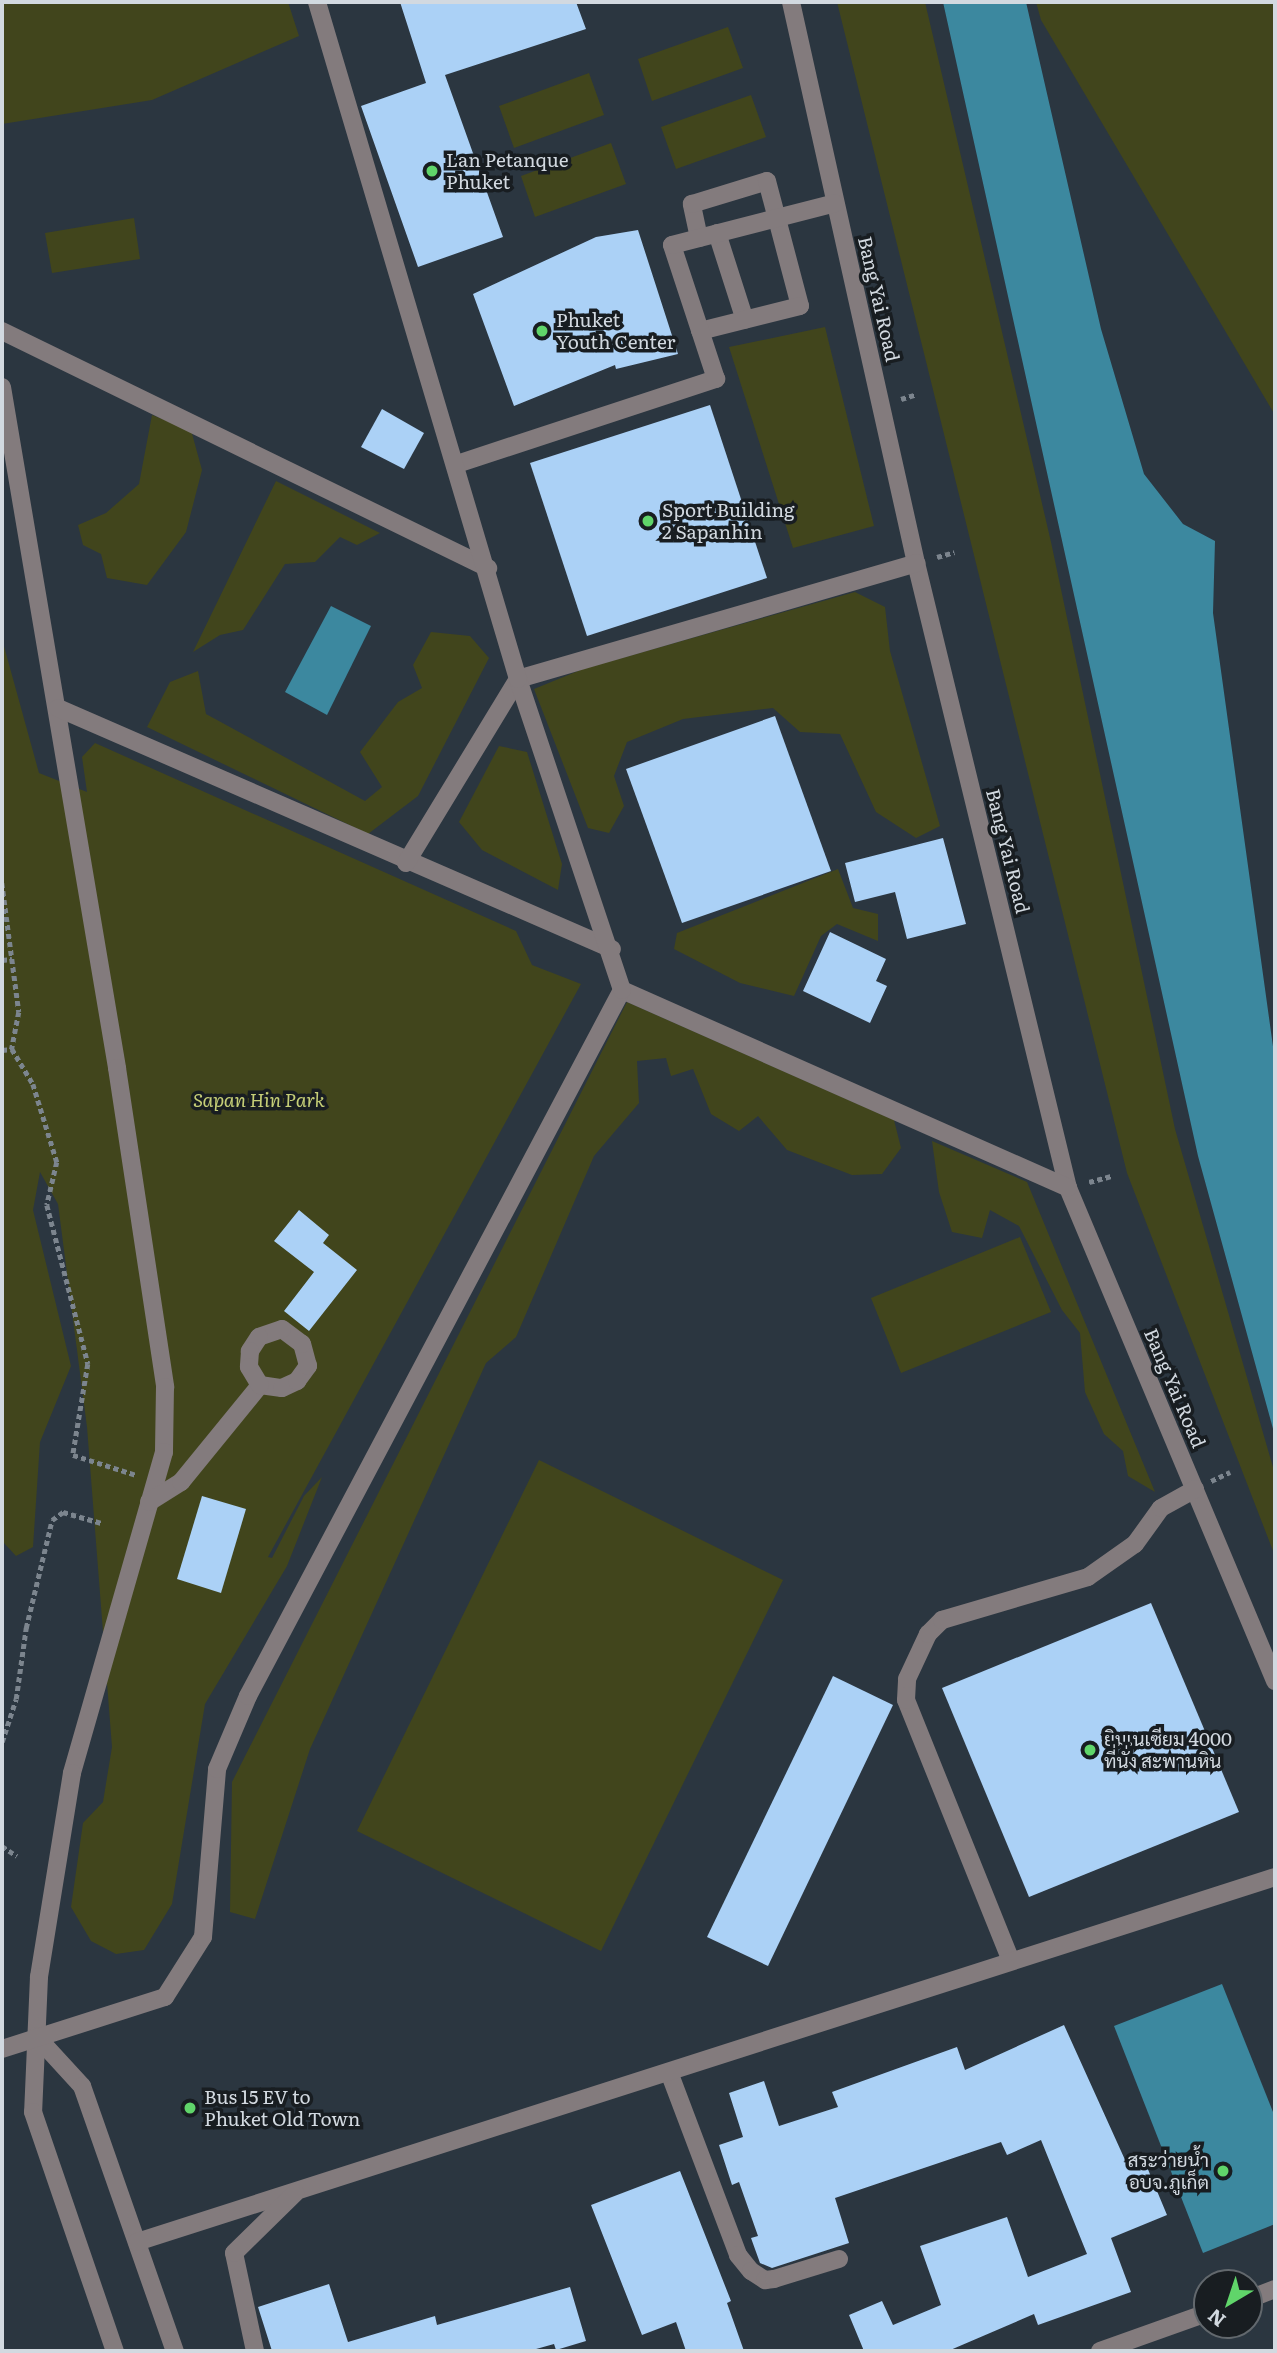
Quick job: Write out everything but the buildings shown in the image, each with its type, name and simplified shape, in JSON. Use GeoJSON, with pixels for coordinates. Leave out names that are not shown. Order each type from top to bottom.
{"type":"FeatureCollection","features":[{"type":"Feature","properties":{"kind":"street"},"geometry":{"type":"LineString","coordinates":[[2,2049],[165,1997],[203,1937],[216,1769],[248,1696],[622,990],[612,949],[518,679],[488,568],[317,2]]}},
{"type":"Feature","properties":{"kind":"street","name":"Bang Yai Road"},"geometry":{"type":"LineString","coordinates":[[791,2],[916,563],[1068,1188],[1275,1681]]}},
{"type":"Feature","properties":{"kind":"street"},"geometry":{"type":"LineString","coordinates":[[699,238],[692,204],[766,181],[800,306],[700,331]]}},
{"type":"Feature","properties":{"kind":"street"},"geometry":{"type":"LineString","coordinates":[[457,464],[716,379],[671,245],[835,203]]}},
{"type":"Feature","properties":{"kind":"street"},"geometry":{"type":"LineString","coordinates":[[717,233],[745,320]]}},
{"type":"Feature","properties":{"kind":"street"},"geometry":{"type":"LineString","coordinates":[[2,331],[488,568]]}},
{"type":"Feature","properties":{"kind":"street"},"geometry":{"type":"LineString","coordinates":[[2,387],[58,708],[165,1387],[164,1452],[72,1773],[39,1977],[33,2112],[115,2351]]}},
{"type":"Feature","properties":{"kind":"street"},"geometry":{"type":"LineString","coordinates":[[406,863],[518,679],[916,563]]}},
{"type":"Feature","properties":{"kind":"street"},"geometry":{"type":"LineString","coordinates":[[58,708],[406,863],[612,949]]}},
{"type":"Feature","properties":{"kind":"street"},"geometry":{"type":"LineString","coordinates":[[622,990],[1068,1188]]}},
{"type":"Feature","properties":{"kind":"street"},"geometry":{"type":"LineString","coordinates":[[149,1502],[181,1482],[260,1385]]}},
{"type":"Feature","properties":{"kind":"street"},"geometry":{"type":"LineString","coordinates":[[1011,1961],[906,1700],[906,1679],[928,1634],[942,1620],[1088,1577],[1135,1544],[1161,1508],[1195,1489]]}},
{"type":"Feature","properties":{"kind":"street"},"geometry":{"type":"LineString","coordinates":[[137,2242],[1275,1877]]}},
{"type":"Feature","properties":{"kind":"street"},"geometry":{"type":"LineString","coordinates":[[36,2036],[82,2086],[176,2351]]}},
{"type":"Feature","properties":{"kind":"street"},"geometry":{"type":"LineString","coordinates":[[669,2072],[738,2255],[751,2271],[765,2280],[774,2279],[839,2259]]}},
{"type":"Feature","properties":{"kind":"street"},"geometry":{"type":"LineString","coordinates":[[255,2351],[234,2253],[298,2190]]}},
{"type":"Feature","properties":{"kind":"street"},"geometry":{"type":"LineString","coordinates":[[1100,2351],[1193,2318]]}},
{"type":"Feature","properties":{"kind":"path"},"geometry":{"type":"LineString","coordinates":[[2,883],[19,1012],[12,1049],[33,1084],[57,1163],[47,1205],[88,1364],[73,1455],[115,1468]]}},
{"type":"Feature","properties":{"kind":"path"},"geometry":{"type":"LineString","coordinates":[[2,960],[12,959]]}},
{"type":"Feature","properties":{"kind":"path"},"geometry":{"type":"LineString","coordinates":[[2,1050],[12,1049]]}},
{"type":"Feature","properties":{"kind":"path"},"geometry":{"type":"LineString","coordinates":[[2,1742],[16,1699],[26,1628],[52,1520],[63,1513],[101,1523]]}},
{"type":"Feature","properties":{"kind":"path"},"geometry":{"type":"LineString","coordinates":[[2,1846],[17,1856]]}},
{"type":"Feature","properties":{"kind":"green space"},"geometry":{"type":"Polygon","coordinates":[[[2,2],[288,2],[299,36],[152,100],[2,124],[2,2]]]}},
{"type":"Feature","properties":{"kind":"green space"},"geometry":{"type":"Polygon","coordinates":[[[837,2],[925,2],[1051,542],[1175,1129],[1275,1474],[1275,1556],[1127,1173],[837,2]]]}},
{"type":"Feature","properties":{"kind":"green space"},"geometry":{"type":"Polygon","coordinates":[[[1036,2],[1275,2],[1275,415],[1041,20],[1036,2]]]}},
{"type":"Feature","properties":{"kind":"green space"},"geometry":{"type":"Polygon","coordinates":[[[728,27],[743,68],[652,101],[638,59],[728,27]]]}},
{"type":"Feature","properties":{"kind":"green space"},"geometry":{"type":"Polygon","coordinates":[[[589,73],[604,115],[514,148],[499,106],[589,73]]]}},
{"type":"Feature","properties":{"kind":"green space"},"geometry":{"type":"Polygon","coordinates":[[[751,95],[766,137],[676,169],[661,127],[751,95]]]}},
{"type":"Feature","properties":{"kind":"green space"},"geometry":{"type":"Polygon","coordinates":[[[611,143],[626,184],[535,217],[521,176],[611,143]]]}},
{"type":"Feature","properties":{"kind":"green space"},"geometry":{"type":"Polygon","coordinates":[[[134,218],[140,259],[52,273],[45,233],[134,218]]]}},
{"type":"Feature","properties":{"kind":"green space"},"geometry":{"type":"Polygon","coordinates":[[[825,327],[874,526],[793,548],[729,347],[825,327]]]}},
{"type":"Feature","properties":{"kind":"green space"},"geometry":{"type":"Polygon","coordinates":[[[152,415],[191,430],[202,470],[186,532],[147,585],[107,578],[101,554],[83,545],[78,525],[106,513],[139,484],[152,415]]]}},
{"type":"Feature","properties":{"kind":"green space"},"geometry":{"type":"Polygon","coordinates":[[[276,481],[380,533],[357,545],[340,537],[315,562],[285,564],[243,630],[220,635],[193,652],[276,481]]]}},
{"type":"Feature","properties":{"kind":"green space"},"geometry":{"type":"Polygon","coordinates":[[[855,592],[885,607],[890,651],[940,826],[916,838],[876,812],[840,734],[800,732],[773,708],[683,719],[627,742],[614,776],[624,806],[609,833],[588,828],[534,689],[583,669],[855,592]]]}},
{"type":"Feature","properties":{"kind":"green space"},"geometry":{"type":"Polygon","coordinates":[[[431,632],[470,636],[489,658],[418,796],[368,834],[147,727],[170,682],[198,671],[206,714],[365,801],[382,787],[360,752],[398,702],[422,688],[413,665],[431,632]]]}},
{"type":"Feature","properties":{"kind":"green space","name":"Sapan Hin Park"},"geometry":{"type":"Polygon","coordinates":[[[2,639],[39,773],[87,792],[82,757],[95,743],[516,931],[532,965],[581,984],[268,1557],[272,1558],[304,1496],[322,1477],[287,1566],[205,1704],[172,1904],[144,1950],[116,1954],[91,1941],[71,1907],[83,1823],[103,1802],[112,1747],[87,1427],[58,1204],[40,1172],[33,1210],[71,1366],[40,1442],[33,1547],[16,1556],[4,1543],[2,1563],[2,639]]]}},
{"type":"Feature","properties":{"kind":"green space"},"geometry":{"type":"Polygon","coordinates":[[[499,746],[527,752],[562,864],[558,890],[482,850],[459,822],[499,746]]]}},
{"type":"Feature","properties":{"kind":"green space"},"geometry":{"type":"Polygon","coordinates":[[[838,869],[853,908],[878,914],[878,941],[837,924],[821,936],[794,996],[740,983],[674,949],[677,933],[838,869]]]}},
{"type":"Feature","properties":{"kind":"green space"},"geometry":{"type":"Polygon","coordinates":[[[627,1002],[894,1120],[901,1148],[882,1174],[852,1175],[787,1150],[758,1116],[739,1131],[711,1114],[693,1069],[671,1076],[666,1058],[637,1061],[639,1103],[594,1156],[516,1337],[486,1363],[310,1749],[255,1919],[230,1912],[232,1782],[627,1002]]]}},
{"type":"Feature","properties":{"kind":"green space"},"geometry":{"type":"Polygon","coordinates":[[[932,1141],[1027,1182],[1155,1492],[1128,1476],[1123,1451],[1104,1434],[1085,1392],[1080,1333],[1062,1310],[1019,1226],[990,1210],[982,1238],[952,1232],[939,1192],[932,1141]]]}},
{"type":"Feature","properties":{"kind":"green space"},"geometry":{"type":"Polygon","coordinates":[[[1020,1237],[1051,1312],[901,1373],[871,1298],[1020,1237]]]}},
{"type":"Feature","properties":{"kind":"green space"},"geometry":{"type":"Polygon","coordinates":[[[539,1460],[783,1580],[601,1951],[357,1831],[539,1460]]]}},
{"type":"Feature","properties":{"kind":"water"},"geometry":{"type":"Polygon","coordinates":[[[943,2],[1026,2],[1101,329],[1144,474],[1183,524],[1215,541],[1213,613],[1275,1061],[1275,1436],[1198,1156],[943,2]]]}},
{"type":"Feature","properties":{"kind":"water"},"geometry":{"type":"Polygon","coordinates":[[[331,606],[371,626],[327,715],[285,692],[331,606]]]}},
{"type":"Feature","properties":{"kind":"water","name":"สระว่ายน้ำ อบจ.ภูเก็ต"},"geometry":{"type":"Polygon","coordinates":[[[1222,1984],[1275,2117],[1275,2224],[1203,2253],[1114,2026],[1222,1984]]]}},
{"type":"Feature","properties":{"kind":"place","name":"Lan Petanque Phuket"},"geometry":{"type":"Point","coordinates":[432,171]}},
{"type":"Feature","properties":{"kind":"place","name":"Phuket Youth Center"},"geometry":{"type":"Point","coordinates":[542,331]}},
{"type":"Feature","properties":{"kind":"place","name":"Sport Building 2 Sapanhin"},"geometry":{"type":"Point","coordinates":[648,521]}},
{"type":"Feature","properties":{"kind":"place","name":"ยิมเนเซียม 4000 ที่นั่ง สะพานหิน"},"geometry":{"type":"Point","coordinates":[1090,1750]}},
{"type":"Feature","properties":{"kind":"place","name":"Bus 15 EV to Phuket Old Town"},"geometry":{"type":"Point","coordinates":[190,2108]}},
{"type":"Feature","properties":{"kind":"place","name":"สระว่ายน้ำ อบจ.ภูเก็ต"},"geometry":{"type":"Point","coordinates":[1223,2171]}}]}
